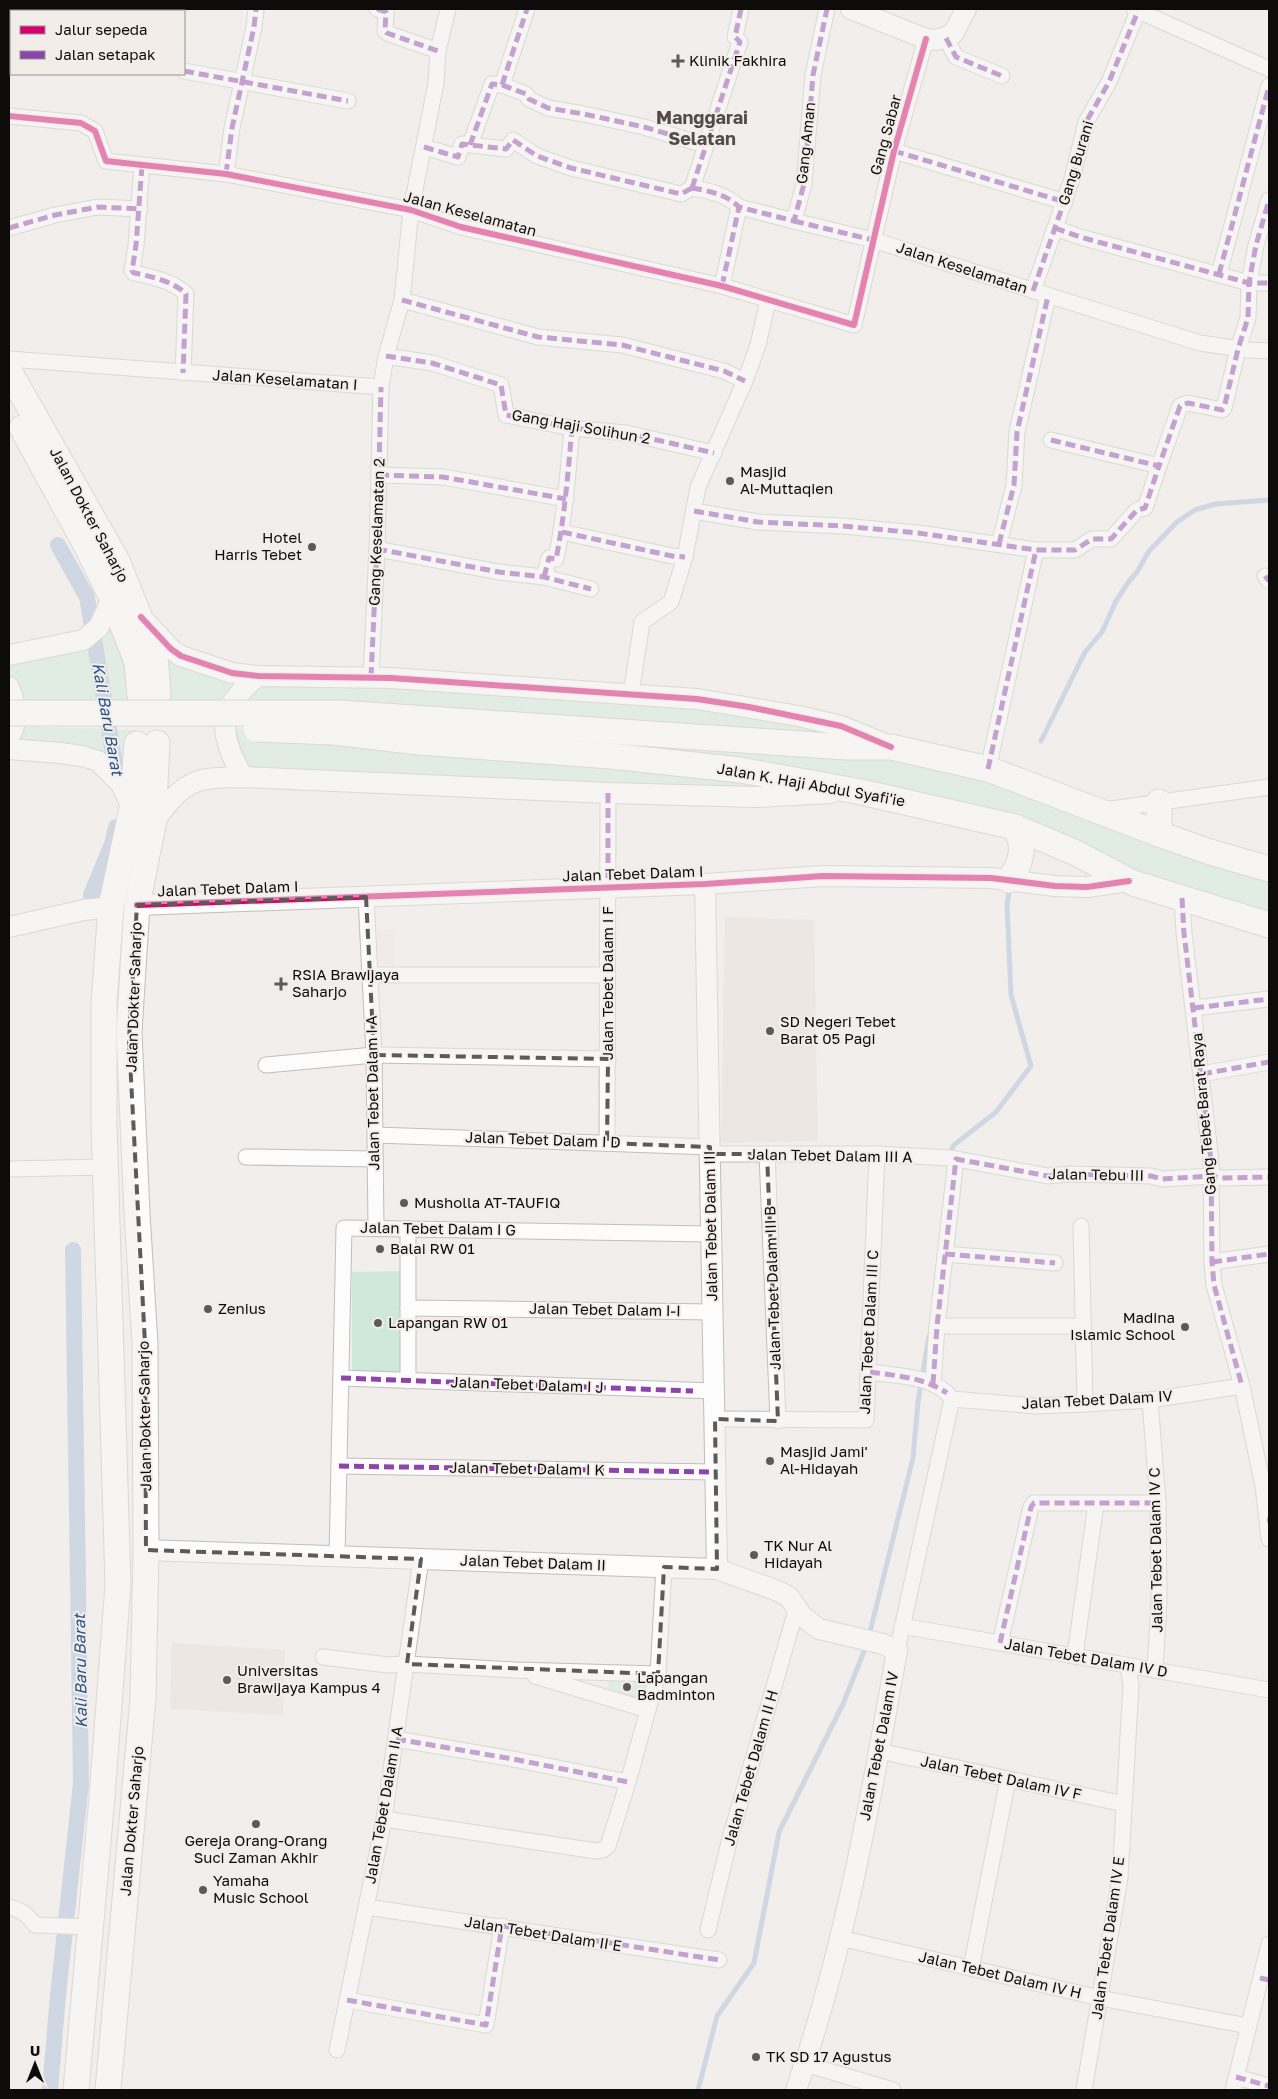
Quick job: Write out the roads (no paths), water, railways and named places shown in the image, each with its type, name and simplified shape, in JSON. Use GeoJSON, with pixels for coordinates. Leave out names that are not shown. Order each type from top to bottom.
{"type":"FeatureCollection","features":[{"type":"Feature","properties":{"kind":"main road","name":"Jalan Dokter Saharjo"},"geometry":{"type":"LineString","coordinates":[[9,371],[107,541],[141,617],[155,656],[149,695],[137,662],[108,607],[86,545],[9,404]]}},
{"type":"Feature","properties":{"kind":"main road"},"geometry":{"type":"LineString","coordinates":[[9,713],[337,723]]}},
{"type":"Feature","properties":{"kind":"main road","name":"Jalan K. Haji Abdul Syafi'ie"},"geometry":{"type":"LineString","coordinates":[[337,723],[498,724],[846,747],[891,747],[998,773],[1042,791],[1100,810],[1159,834],[1210,852],[1269,869]]}},
{"type":"Feature","properties":{"kind":"main road","name":"Jalan K. Haji Abdul Syafi'ie"},"geometry":{"type":"LineString","coordinates":[[337,723],[486,747],[611,756],[740,770],[861,792],[1015,827],[1076,853],[1129,881],[1269,925]]}},
{"type":"Feature","properties":{"kind":"main road"},"geometry":{"type":"LineString","coordinates":[[9,726],[225,728],[337,723]]}},
{"type":"Feature","properties":{"kind":"main road","name":"Jalan Dokter Saharjo"},"geometry":{"type":"LineString","coordinates":[[76,2090],[79,1926],[102,1797],[118,1584],[105,1167],[103,1028],[111,907],[129,801],[147,744],[153,825],[137,905],[131,976],[130,1040],[145,1344],[146,1550],[143,1698],[108,2090]]}},
{"type":"Feature","properties":{"kind":"main road"},"geometry":{"type":"LineString","coordinates":[[1159,834],[1160,802]]}},
{"type":"Feature","properties":{"kind":"main road"},"geometry":{"type":"LineString","coordinates":[[1009,880],[1017,870],[1022,854],[1020,836],[1015,827]]}},
{"type":"Feature","properties":{"kind":"main road"},"geometry":{"type":"LineString","coordinates":[[102,1797],[133,1800]]}},
{"type":"Feature","properties":{"kind":"street"},"geometry":{"type":"LineString","coordinates":[[226,174],[232,128],[243,83],[256,9]]}},
{"type":"Feature","properties":{"kind":"street"},"geometry":{"type":"LineString","coordinates":[[377,9],[386,12],[385,31],[387,33],[438,51]]}},
{"type":"Feature","properties":{"kind":"street"},"geometry":{"type":"LineString","coordinates":[[381,387],[386,356],[402,300],[411,210],[436,83],[438,51],[448,9]]}},
{"type":"Feature","properties":{"kind":"street"},"geometry":{"type":"LineString","coordinates":[[502,85],[528,9]]}},
{"type":"Feature","properties":{"kind":"street"},"geometry":{"type":"LineString","coordinates":[[692,188],[740,42],[735,37],[741,9]]}},
{"type":"Feature","properties":{"kind":"street","name":"Gang Aman"},"geometry":{"type":"LineString","coordinates":[[794,221],[804,184],[813,75],[827,9]]}},
{"type":"Feature","properties":{"kind":"street"},"geometry":{"type":"LineString","coordinates":[[851,9],[936,39],[956,57],[1002,76]]}},
{"type":"Feature","properties":{"kind":"street"},"geometry":{"type":"LineString","coordinates":[[936,39],[953,34],[966,9]]}},
{"type":"Feature","properties":{"kind":"street"},"geometry":{"type":"LineString","coordinates":[[1136,10],[1269,69]]}},
{"type":"Feature","properties":{"kind":"street","name":"Gang Burani"},"geometry":{"type":"LineString","coordinates":[[1033,291],[1065,202],[1086,122],[1109,82],[1136,10]]}},
{"type":"Feature","properties":{"kind":"street","name":"Gang Sabar"},"geometry":{"type":"LineString","coordinates":[[873,240],[894,151],[936,39]]}},
{"type":"Feature","properties":{"kind":"street"},"geometry":{"type":"LineString","coordinates":[[185,71],[348,101]]}},
{"type":"Feature","properties":{"kind":"street"},"geometry":{"type":"LineString","coordinates":[[470,145],[492,84],[502,85],[526,94],[529,99],[548,108],[635,125],[705,145]]}},
{"type":"Feature","properties":{"kind":"street"},"geometry":{"type":"LineString","coordinates":[[1219,274],[1269,87]]}},
{"type":"Feature","properties":{"kind":"street","name":"Jalan Keselamatan"},"geometry":{"type":"LineString","coordinates":[[9,116],[81,123],[96,131],[106,161],[226,174],[411,210],[470,229],[722,286],[854,325],[873,240],[1200,343],[1238,349],[1269,351]]}},
{"type":"Feature","properties":{"kind":"street"},"geometry":{"type":"LineString","coordinates":[[424,147],[458,157],[462,144],[506,149],[514,140],[537,156],[570,168],[681,194],[692,188],[713,192],[733,201],[739,207],[873,240]]}},
{"type":"Feature","properties":{"kind":"street"},"geometry":{"type":"LineString","coordinates":[[894,151],[1065,202]]}},
{"type":"Feature","properties":{"kind":"street"},"geometry":{"type":"LineString","coordinates":[[142,166],[140,209],[132,271],[134,274],[182,289],[186,294],[183,373]]}},
{"type":"Feature","properties":{"kind":"street"},"geometry":{"type":"LineString","coordinates":[[694,511],[758,522],[852,527],[1036,550],[1075,550],[1092,539],[1111,539],[1137,510],[1143,509],[1148,505],[1159,466],[1180,406],[1188,403],[1222,410],[1224,408],[1238,349],[1248,318],[1249,282],[1256,245],[1269,200]]}},
{"type":"Feature","properties":{"kind":"street"},"geometry":{"type":"LineString","coordinates":[[722,286],[739,207]]}},
{"type":"Feature","properties":{"kind":"street"},"geometry":{"type":"LineString","coordinates":[[9,228],[55,215],[98,208],[140,209]]}},
{"type":"Feature","properties":{"kind":"street"},"geometry":{"type":"LineString","coordinates":[[1055,228],[1080,237],[1249,282],[1269,283]]}},
{"type":"Feature","properties":{"kind":"street"},"geometry":{"type":"LineString","coordinates":[[999,544],[1014,485],[1017,432],[1048,296]]}},
{"type":"Feature","properties":{"kind":"street"},"geometry":{"type":"LineString","coordinates":[[402,300],[538,337],[622,345],[724,371],[745,381]]}},
{"type":"Feature","properties":{"kind":"street"},"geometry":{"type":"LineString","coordinates":[[631,694],[642,622],[671,602],[685,557],[698,487],[745,381],[758,344],[768,301]]}},
{"type":"Feature","properties":{"kind":"street","name":"Gang Haji Solihun 2"},"geometry":{"type":"LineString","coordinates":[[386,356],[432,363],[501,385],[506,415],[572,428],[626,433],[714,453]]}},
{"type":"Feature","properties":{"kind":"street","name":"Jalan Keselamatan I"},"geometry":{"type":"LineString","coordinates":[[9,360],[381,387]]}},
{"type":"Feature","properties":{"kind":"street","name":"Gang Keselamatan 2"},"geometry":{"type":"LineString","coordinates":[[371,677],[377,549],[381,387]]}},
{"type":"Feature","properties":{"kind":"street"},"geometry":{"type":"LineString","coordinates":[[544,577],[549,558],[556,559],[562,532],[572,428]]}},
{"type":"Feature","properties":{"kind":"street"},"geometry":{"type":"LineString","coordinates":[[1051,440],[1159,466]]}},
{"type":"Feature","properties":{"kind":"street"},"geometry":{"type":"LineString","coordinates":[[379,475],[443,477],[566,499]]}},
{"type":"Feature","properties":{"kind":"street"},"geometry":{"type":"LineString","coordinates":[[562,532],[685,557]]}},
{"type":"Feature","properties":{"kind":"street"},"geometry":{"type":"LineString","coordinates":[[377,549],[499,572],[544,577],[591,589]]}},
{"type":"Feature","properties":{"kind":"street"},"geometry":{"type":"LineString","coordinates":[[998,773],[1036,550]]}},
{"type":"Feature","properties":{"kind":"street"},"geometry":{"type":"LineString","coordinates":[[9,654],[83,640],[100,627],[108,607]]}},
{"type":"Feature","properties":{"kind":"street"},"geometry":{"type":"LineString","coordinates":[[141,617],[171,649],[181,656],[232,673],[258,676],[371,677],[697,699],[798,716],[841,726],[891,747]]}},
{"type":"Feature","properties":{"kind":"street"},"geometry":{"type":"LineString","coordinates":[[243,777],[227,740],[226,721],[233,699],[258,676]]}},
{"type":"Feature","properties":{"kind":"street"},"geometry":{"type":"LineString","coordinates":[[9,688],[14,698],[16,711],[15,722],[9,737]]}},
{"type":"Feature","properties":{"kind":"street"},"geometry":{"type":"LineString","coordinates":[[9,749],[82,756],[98,762],[121,784],[129,801]]}},
{"type":"Feature","properties":{"kind":"street"},"geometry":{"type":"LineString","coordinates":[[153,825],[159,814],[183,788],[206,778],[243,777],[608,793],[757,797],[861,792]]}},
{"type":"Feature","properties":{"kind":"street"},"geometry":{"type":"LineString","coordinates":[[1100,810],[1269,786]]}},
{"type":"Feature","properties":{"kind":"street","name":"Jalan Tebet Dalam I F"},"geometry":{"type":"LineString","coordinates":[[607,1142],[608,793]]}},
{"type":"Feature","properties":{"kind":"street","name":"Jalan Tebet Dalam I"},"geometry":{"type":"LineString","coordinates":[[137,905],[705,884],[823,876],[1009,880],[1055,886],[1087,887],[1129,881]]}},
{"type":"Feature","properties":{"kind":"street","name":"Jalan Tebet Dalam III"},"geometry":{"type":"LineString","coordinates":[[705,884],[717,1569]]}},
{"type":"Feature","properties":{"kind":"street","name":"Jalan Tebet Dalam I A"},"geometry":{"type":"LineString","coordinates":[[366,897],[374,1055],[376,1228]]}},
{"type":"Feature","properties":{"kind":"street","name":"Gang Tebet Barat Raya"},"geometry":{"type":"LineString","coordinates":[[1182,898],[1184,932],[1202,1074],[1212,1176],[1212,1262],[1214,1285],[1242,1386],[1263,1486],[1269,1539]]}},
{"type":"Feature","properties":{"kind":"street"},"geometry":{"type":"LineString","coordinates":[[9,927],[84,910],[111,907]]}},
{"type":"Feature","properties":{"kind":"street"},"geometry":{"type":"LineString","coordinates":[[370,975],[608,975]]}},
{"type":"Feature","properties":{"kind":"street"},"geometry":{"type":"LineString","coordinates":[[1194,1008],[1269,999]]}},
{"type":"Feature","properties":{"kind":"street"},"geometry":{"type":"LineString","coordinates":[[266,1065],[374,1055],[608,1059]]}},
{"type":"Feature","properties":{"kind":"street"},"geometry":{"type":"LineString","coordinates":[[1202,1074],[1269,1062]]}},
{"type":"Feature","properties":{"kind":"street","name":"Jalan Tebet Dalam I D"},"geometry":{"type":"LineString","coordinates":[[376,1135],[607,1142],[710,1150]]}},
{"type":"Feature","properties":{"kind":"street","name":"Jalan Tebet Dalam III A"},"geometry":{"type":"LineString","coordinates":[[710,1150],[768,1154],[877,1154],[950,1158]]}},
{"type":"Feature","properties":{"kind":"street","name":"Jalan Tebet Dalam III B"},"geometry":{"type":"LineString","coordinates":[[768,1154],[778,1421]]}},
{"type":"Feature","properties":{"kind":"street","name":"Jalan Tebet Dalam III C"},"geometry":{"type":"LineString","coordinates":[[715,1419],[865,1421],[870,1372],[877,1154]]}},
{"type":"Feature","properties":{"kind":"street"},"geometry":{"type":"LineString","coordinates":[[246,1157],[376,1159]]}},
{"type":"Feature","properties":{"kind":"street"},"geometry":{"type":"LineString","coordinates":[[926,1382],[937,1326],[945,1254],[950,1158]]}},
{"type":"Feature","properties":{"kind":"street","name":"Jalan Tebu III"},"geometry":{"type":"LineString","coordinates":[[950,1158],[1048,1176],[1068,1174],[1151,1176],[1162,1179],[1212,1176],[1222,1178],[1269,1177]]}},
{"type":"Feature","properties":{"kind":"street"},"geometry":{"type":"LineString","coordinates":[[9,1169],[105,1167]]}},
{"type":"Feature","properties":{"kind":"street"},"geometry":{"type":"LineString","coordinates":[[1081,1226],[1085,1404]]}},
{"type":"Feature","properties":{"kind":"street","name":"Jalan Tebet Dalam I G"},"geometry":{"type":"LineString","coordinates":[[337,1557],[344,1228],[711,1234]]}},
{"type":"Feature","properties":{"kind":"street"},"geometry":{"type":"LineString","coordinates":[[408,1229],[408,1381]]}},
{"type":"Feature","properties":{"kind":"street"},"geometry":{"type":"LineString","coordinates":[[945,1254],[1055,1263]]}},
{"type":"Feature","properties":{"kind":"street"},"geometry":{"type":"LineString","coordinates":[[1212,1262],[1269,1254]]}},
{"type":"Feature","properties":{"kind":"street","name":"Jalan Tebet Dalam I-I"},"geometry":{"type":"LineString","coordinates":[[408,1308],[712,1312]]}},
{"type":"Feature","properties":{"kind":"street"},"geometry":{"type":"LineString","coordinates":[[937,1326],[1083,1326]]}},
{"type":"Feature","properties":{"kind":"street"},"geometry":{"type":"LineString","coordinates":[[870,1372],[926,1382],[947,1393],[952,1399]]}},
{"type":"Feature","properties":{"kind":"street","name":"Jalan Tebet Dalam I J"},"geometry":{"type":"LineString","coordinates":[[341,1378],[714,1391]]}},
{"type":"Feature","properties":{"kind":"street","name":"Jalan Tebet Dalam IV"},"geometry":{"type":"LineString","coordinates":[[796,2090],[840,1938],[879,1752],[890,1648],[902,1626],[952,1399],[1036,1406],[1085,1404],[1150,1400],[1242,1386]]}},
{"type":"Feature","properties":{"kind":"street","name":"Jalan Tebet Dalam IV C"},"geometry":{"type":"LineString","coordinates":[[1150,1400],[1158,1503],[1159,1602],[1155,1670]]}},
{"type":"Feature","properties":{"kind":"street","name":"Jalan Tebet Dalam I K"},"geometry":{"type":"LineString","coordinates":[[339,1466],[715,1472]]}},
{"type":"Feature","properties":{"kind":"street"},"geometry":{"type":"LineString","coordinates":[[1000,1643],[1031,1508],[1037,1502],[1158,1503]]}},
{"type":"Feature","properties":{"kind":"street"},"geometry":{"type":"LineString","coordinates":[[1074,1656],[1096,1503]]}},
{"type":"Feature","properties":{"kind":"street","name":"Jalan Tebet Dalam II"},"geometry":{"type":"LineString","coordinates":[[146,1550],[717,1569],[778,1591],[789,1597],[802,1616],[819,1630],[846,1635],[890,1648]]}},
{"type":"Feature","properties":{"kind":"street","name":"Jalan Tebet Dalam II A"},"geometry":{"type":"LineString","coordinates":[[337,2050],[384,1819],[421,1560]]}},
{"type":"Feature","properties":{"kind":"street"},"geometry":{"type":"LineString","coordinates":[[384,1819],[596,1851],[604,1850],[608,1846],[628,1782],[658,1674],[664,1567]]}},
{"type":"Feature","properties":{"kind":"street","name":"Jalan Tebet Dalam II H"},"geometry":{"type":"LineString","coordinates":[[708,1930],[730,1838],[797,1607]]}},
{"type":"Feature","properties":{"kind":"street","name":"Jalan Tebet Dalam IV D"},"geometry":{"type":"LineString","coordinates":[[902,1626],[1269,1690]]}},
{"type":"Feature","properties":{"kind":"street"},"geometry":{"type":"LineString","coordinates":[[323,1657],[388,1665],[407,1664],[515,1670],[658,1674]]}},
{"type":"Feature","properties":{"kind":"street","name":"Jalan Tebet Dalam IV E"},"geometry":{"type":"LineString","coordinates":[[1084,2090],[1120,1878],[1131,1685],[1128,1666]]}},
{"type":"Feature","properties":{"kind":"street"},"geometry":{"type":"LineString","coordinates":[[515,1670],[648,1710]]}},
{"type":"Feature","properties":{"kind":"street"},"geometry":{"type":"LineString","coordinates":[[396,1739],[513,1759],[628,1782]]}},
{"type":"Feature","properties":{"kind":"street","name":"Jalan Tebet Dalam IV F"},"geometry":{"type":"LineString","coordinates":[[879,1752],[1124,1804]]}},
{"type":"Feature","properties":{"kind":"street"},"geometry":{"type":"LineString","coordinates":[[971,1968],[1008,1779]]}},
{"type":"Feature","properties":{"kind":"street"},"geometry":{"type":"LineString","coordinates":[[9,1907],[20,1910],[35,1925],[79,1926]]}},
{"type":"Feature","properties":{"kind":"street","name":"Jalan Tebet Dalam II E"},"geometry":{"type":"LineString","coordinates":[[367,1907],[719,1960]]}},
{"type":"Feature","properties":{"kind":"street"},"geometry":{"type":"LineString","coordinates":[[347,2000],[486,2025],[502,1926]]}},
{"type":"Feature","properties":{"kind":"street","name":"Jalan Tebet Dalam IV H"},"geometry":{"type":"LineString","coordinates":[[840,1938],[1100,1998],[1248,2026]]}},
{"type":"Feature","properties":{"kind":"street"},"geometry":{"type":"LineString","coordinates":[[1269,1944],[1265,1979],[1248,2026],[1234,2084],[1269,2086]]}},
{"type":"Feature","properties":{"kind":"street"},"geometry":{"type":"LineString","coordinates":[[805,2064],[893,2090]]}},
{"type":"Feature","properties":{"kind":"waterway"},"geometry":{"type":"LineString","coordinates":[[1041,741],[1085,652],[1102,632],[1116,601],[1137,572],[1149,551],[1177,522],[1195,510],[1215,504],[1269,500]]}},
{"type":"Feature","properties":{"kind":"waterway","name":"Kali Baru Barat"},"geometry":{"type":"LineString","coordinates":[[58,545],[87,597],[118,783]]}},
{"type":"Feature","properties":{"kind":"waterway","name":"Kali Baru Barat"},"geometry":{"type":"LineString","coordinates":[[91,895],[112,844],[116,827]]}},
{"type":"Feature","properties":{"kind":"waterway"},"geometry":{"type":"LineString","coordinates":[[948,1157],[954,1145],[996,1112],[1031,1066],[1011,995],[1007,904],[1010,887]]}},
{"type":"Feature","properties":{"kind":"waterway","name":"Kali Baru Barat"},"geometry":{"type":"LineString","coordinates":[[50,2090],[58,1995],[81,1783],[73,1250]]}},
{"type":"Feature","properties":{"kind":"waterway"},"geometry":{"type":"LineString","coordinates":[[869,1636],[913,1458],[918,1402],[929,1336]]}},
{"type":"Feature","properties":{"kind":"waterway"},"geometry":{"type":"LineString","coordinates":[[698,2090],[717,2016],[754,1963],[779,1832],[843,1704],[867,1644]]}},
{"type":"Feature","properties":{"kind":"place","name":"Klinik Fakhira"},"geometry":{"type":"Point","coordinates":[678,61]}},
{"type":"Feature","properties":{"kind":"place","name":"Masjid Al-Muttaqien"},"geometry":{"type":"Point","coordinates":[730,481]}},
{"type":"Feature","properties":{"kind":"place","name":"Hotel Harris Tebet"},"geometry":{"type":"Point","coordinates":[312,547]}},
{"type":"Feature","properties":{"kind":"place","name":"RSIA Brawijaya Saharjo"},"geometry":{"type":"Point","coordinates":[281,984]}},
{"type":"Feature","properties":{"kind":"place","name":"SD Negeri Tebet Barat 05 Pagi"},"geometry":{"type":"Point","coordinates":[770,1031]}},
{"type":"Feature","properties":{"kind":"place","name":"Musholla AT-TAUFIQ"},"geometry":{"type":"Point","coordinates":[404,1203]}},
{"type":"Feature","properties":{"kind":"place","name":"Balai RW 01"},"geometry":{"type":"Point","coordinates":[380,1249]}},
{"type":"Feature","properties":{"kind":"place","name":"Zenius"},"geometry":{"type":"Point","coordinates":[208,1309]}},
{"type":"Feature","properties":{"kind":"place","name":"Lapangan RW 01"},"geometry":{"type":"Point","coordinates":[378,1323]}},
{"type":"Feature","properties":{"kind":"place","name":"Madina Islamic School"},"geometry":{"type":"Point","coordinates":[1185,1327]}},
{"type":"Feature","properties":{"kind":"place","name":"Masjid Jami' Al-Hidayah"},"geometry":{"type":"Point","coordinates":[770,1461]}},
{"type":"Feature","properties":{"kind":"place","name":"TK Nur Al Hidayah"},"geometry":{"type":"Point","coordinates":[754,1555]}},
{"type":"Feature","properties":{"kind":"place","name":"Universitas Brawijaya Kampus 4"},"geometry":{"type":"Point","coordinates":[227,1680]}},
{"type":"Feature","properties":{"kind":"place","name":"Lapangan Badminton"},"geometry":{"type":"Point","coordinates":[627,1687]}},
{"type":"Feature","properties":{"kind":"place","name":"Gereja Orang-Orang Suci Zaman Akhir"},"geometry":{"type":"Point","coordinates":[256,1824]}},
{"type":"Feature","properties":{"kind":"place","name":"Yamaha Music School"},"geometry":{"type":"Point","coordinates":[203,1890]}},
{"type":"Feature","properties":{"kind":"place","name":"TK SD 17 Agustus"},"geometry":{"type":"Point","coordinates":[756,2057]}},
{"type":"Feature","properties":{"kind":"district","name":"Manggarai Selatan"},"geometry":{"type":"Point","coordinates":[702,128]}}]}
